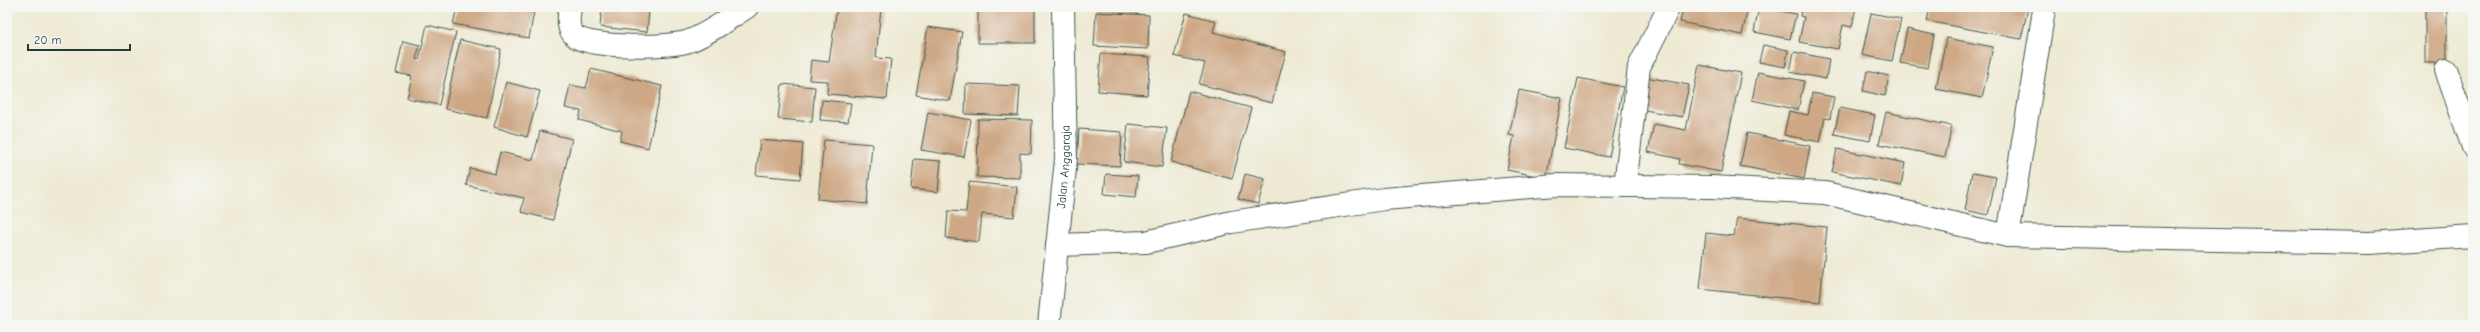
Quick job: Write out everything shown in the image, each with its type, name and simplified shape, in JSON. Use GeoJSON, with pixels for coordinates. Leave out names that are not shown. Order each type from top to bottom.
{"type":"FeatureCollection","features":[{"type":"Feature","properties":{"kind":"street"},"geometry":{"type":"LineString","coordinates":[[570,7],[568,23],[570,30],[582,40],[603,43],[664,45],[690,41],[747,7]]}},
{"type":"Feature","properties":{"kind":"street","name":"Jalan Anggaraja"},"geometry":{"type":"LineString","coordinates":[[1049,325],[1066,159],[1063,7]]}},
{"type":"Feature","properties":{"kind":"street"},"geometry":{"type":"LineString","coordinates":[[1625,186],[1639,68],[1669,7]]}},
{"type":"Feature","properties":{"kind":"street"},"geometry":{"type":"LineString","coordinates":[[2008,236],[2044,10]]}},
{"type":"Feature","properties":{"kind":"street"},"geometry":{"type":"LineString","coordinates":[[2446,70],[2473,147]]}},
{"type":"Feature","properties":{"kind":"street"},"geometry":{"type":"LineString","coordinates":[[1057,245],[1146,242],[1232,222],[1384,199],[1556,185],[1712,187],[1824,193],[2008,236],[2369,243],[2473,236]]}},
{"type":"Feature","properties":{"kind":"building"},"geometry":{"type":"Polygon","coordinates":[[[457,7],[535,7],[529,38],[453,24],[457,7]]]}},
{"type":"Feature","properties":{"kind":"building"},"geometry":{"type":"Polygon","coordinates":[[[602,7],[628,7],[628,9],[649,11],[647,32],[600,27],[602,7]]]}},
{"type":"Feature","properties":{"kind":"building"},"geometry":{"type":"Polygon","coordinates":[[[837,7],[881,8],[876,58],[891,59],[887,99],[827,94],[828,81],[809,80],[811,60],[829,62],[837,7]]]}},
{"type":"Feature","properties":{"kind":"building"},"geometry":{"type":"Polygon","coordinates":[[[1134,7],[1157,7],[1157,9],[1134,9],[1134,7]]]}},
{"type":"Feature","properties":{"kind":"building"},"geometry":{"type":"Polygon","coordinates":[[[1683,7],[1748,7],[1742,35],[1680,22],[1683,7]]]}},
{"type":"Feature","properties":{"kind":"building"},"geometry":{"type":"Polygon","coordinates":[[[1759,7],[1796,14],[1790,39],[1754,32],[1759,7]]]}},
{"type":"Feature","properties":{"kind":"building"},"geometry":{"type":"Polygon","coordinates":[[[1802,7],[1856,7],[1852,27],[1843,25],[1838,49],[1799,42],[1804,17],[1800,16],[1802,7]]]}},
{"type":"Feature","properties":{"kind":"building"},"geometry":{"type":"Polygon","coordinates":[[[1899,7],[1923,7],[1922,12],[1899,7]]]}},
{"type":"Feature","properties":{"kind":"building"},"geometry":{"type":"Polygon","coordinates":[[[1930,7],[2028,8],[2021,39],[1927,21],[1930,7]]]}},
{"type":"Feature","properties":{"kind":"building"},"geometry":{"type":"Polygon","coordinates":[[[2425,7],[2447,7],[2447,63],[2425,63],[2425,7]]]}},
{"type":"Feature","properties":{"kind":"building"},"geometry":{"type":"Polygon","coordinates":[[[1035,8],[1035,43],[978,43],[978,9],[1035,8]]]}},
{"type":"Feature","properties":{"kind":"building"},"geometry":{"type":"Polygon","coordinates":[[[1096,12],[1149,15],[1148,49],[1094,46],[1096,12]]]}},
{"type":"Feature","properties":{"kind":"building"},"geometry":{"type":"Polygon","coordinates":[[[1186,13],[1216,21],[1213,32],[1286,52],[1272,103],[1199,84],[1205,63],[1174,56],[1186,13]]]}},
{"type":"Feature","properties":{"kind":"building"},"geometry":{"type":"Polygon","coordinates":[[[1871,13],[1901,19],[1892,61],[1862,55],[1871,13]]]}},
{"type":"Feature","properties":{"kind":"building"},"geometry":{"type":"Polygon","coordinates":[[[427,25],[456,32],[439,105],[407,98],[412,76],[396,73],[403,41],[420,45],[416,59],[419,60],[427,25]]]}},
{"type":"Feature","properties":{"kind":"building"},"geometry":{"type":"Polygon","coordinates":[[[928,27],[962,32],[950,101],[916,95],[928,27]]]}},
{"type":"Feature","properties":{"kind":"building"},"geometry":{"type":"Polygon","coordinates":[[[1907,29],[1934,35],[1928,68],[1900,63],[1907,29]]]}},
{"type":"Feature","properties":{"kind":"building"},"geometry":{"type":"Polygon","coordinates":[[[1946,38],[1993,47],[1982,98],[1936,89],[1946,38]]]}},
{"type":"Feature","properties":{"kind":"building"},"geometry":{"type":"Polygon","coordinates":[[[460,40],[501,49],[487,118],[445,109],[460,40]]]}},
{"type":"Feature","properties":{"kind":"building"},"geometry":{"type":"Polygon","coordinates":[[[1763,45],[1788,50],[1785,67],[1759,62],[1763,45]]]}},
{"type":"Feature","properties":{"kind":"building"},"geometry":{"type":"Polygon","coordinates":[[[1794,52],[1829,59],[1826,79],[1790,72],[1794,52]]]}},
{"type":"Feature","properties":{"kind":"building"},"geometry":{"type":"Polygon","coordinates":[[[1101,54],[1150,57],[1147,95],[1098,91],[1101,54]]]}},
{"type":"Feature","properties":{"kind":"building"},"geometry":{"type":"Polygon","coordinates":[[[1699,65],[1741,73],[1721,172],[1679,164],[1680,159],[1648,152],[1654,124],[1686,130],[1699,65]]]}},
{"type":"Feature","properties":{"kind":"building"},"geometry":{"type":"Polygon","coordinates":[[[591,69],[662,86],[648,148],[620,141],[622,131],[579,120],[581,111],[565,108],[570,85],[586,88],[591,69]]]}},
{"type":"Feature","properties":{"kind":"building"},"geometry":{"type":"Polygon","coordinates":[[[1867,71],[1889,76],[1885,96],[1863,91],[1867,71]]]}},
{"type":"Feature","properties":{"kind":"building"},"geometry":{"type":"Polygon","coordinates":[[[1758,72],[1804,81],[1798,110],[1752,100],[1758,72]]]}},
{"type":"Feature","properties":{"kind":"building"},"geometry":{"type":"Polygon","coordinates":[[[1646,77],[1689,85],[1682,117],[1640,109],[1646,77]]]}},
{"type":"Feature","properties":{"kind":"building"},"geometry":{"type":"Polygon","coordinates":[[[1578,78],[1623,87],[1609,157],[1564,148],[1578,78]]]}},
{"type":"Feature","properties":{"kind":"building"},"geometry":{"type":"Polygon","coordinates":[[[506,82],[540,91],[527,137],[494,127],[506,82]]]}},
{"type":"Feature","properties":{"kind":"building"},"geometry":{"type":"Polygon","coordinates":[[[782,84],[815,87],[812,122],[778,119],[782,84]]]}},
{"type":"Feature","properties":{"kind":"building"},"geometry":{"type":"Polygon","coordinates":[[[966,84],[1020,86],[1018,116],[965,114],[966,84]]]}},
{"type":"Feature","properties":{"kind":"building"},"geometry":{"type":"Polygon","coordinates":[[[1519,90],[1562,98],[1546,178],[1507,170],[1514,136],[1509,135],[1519,90]]]}},
{"type":"Feature","properties":{"kind":"building"},"geometry":{"type":"Polygon","coordinates":[[[1189,91],[1251,108],[1232,179],[1171,162],[1189,91]]]}},
{"type":"Feature","properties":{"kind":"building"},"geometry":{"type":"Polygon","coordinates":[[[1812,93],[1834,97],[1830,119],[1825,118],[1820,142],[1784,135],[1789,111],[1808,115],[1812,93]]]}},
{"type":"Feature","properties":{"kind":"building"},"geometry":{"type":"Polygon","coordinates":[[[822,100],[851,103],[848,122],[820,120],[822,100]]]}},
{"type":"Feature","properties":{"kind":"building"},"geometry":{"type":"Polygon","coordinates":[[[1840,108],[1875,115],[1870,141],[1834,134],[1840,108]]]}},
{"type":"Feature","properties":{"kind":"building"},"geometry":{"type":"Polygon","coordinates":[[[928,112],[971,120],[964,157],[921,150],[928,112]]]}},
{"type":"Feature","properties":{"kind":"building"},"geometry":{"type":"Polygon","coordinates":[[[1886,112],[1952,126],[1945,157],[1879,144],[1886,112]]]}},
{"type":"Feature","properties":{"kind":"building"},"geometry":{"type":"Polygon","coordinates":[[[978,119],[1032,120],[1031,154],[1020,153],[1020,178],[977,177],[978,119]]]}},
{"type":"Feature","properties":{"kind":"building"},"geometry":{"type":"Polygon","coordinates":[[[1128,124],[1167,128],[1162,167],[1124,162],[1128,124]]]}},
{"type":"Feature","properties":{"kind":"building"},"geometry":{"type":"Polygon","coordinates":[[[1079,129],[1122,132],[1120,166],[1077,164],[1079,129]]]}},
{"type":"Feature","properties":{"kind":"building"},"geometry":{"type":"Polygon","coordinates":[[[540,131],[572,139],[553,220],[521,212],[524,198],[466,185],[470,168],[495,174],[500,152],[533,160],[540,131]]]}},
{"type":"Feature","properties":{"kind":"building"},"geometry":{"type":"Polygon","coordinates":[[[1747,133],[1810,146],[1804,179],[1740,166],[1747,133]]]}},
{"type":"Feature","properties":{"kind":"building"},"geometry":{"type":"Polygon","coordinates":[[[760,140],[803,144],[800,179],[756,175],[760,140]]]}},
{"type":"Feature","properties":{"kind":"building"},"geometry":{"type":"Polygon","coordinates":[[[824,140],[872,144],[867,204],[818,199],[824,140]]]}},
{"type":"Feature","properties":{"kind":"building"},"geometry":{"type":"Polygon","coordinates":[[[1837,149],[1905,163],[1901,186],[1832,172],[1837,149]]]}},
{"type":"Feature","properties":{"kind":"building"},"geometry":{"type":"Polygon","coordinates":[[[914,159],[941,161],[938,192],[911,189],[914,159]]]}},
{"type":"Feature","properties":{"kind":"building"},"geometry":{"type":"Polygon","coordinates":[[[1972,173],[1996,177],[1988,215],[1965,210],[1972,173]]]}},
{"type":"Feature","properties":{"kind":"building"},"geometry":{"type":"Polygon","coordinates":[[[1106,174],[1138,176],[1136,197],[1104,194],[1106,174]]]}},
{"type":"Feature","properties":{"kind":"building"},"geometry":{"type":"Polygon","coordinates":[[[1245,174],[1265,179],[1258,204],[1238,199],[1245,174]]]}},
{"type":"Feature","properties":{"kind":"building"},"geometry":{"type":"Polygon","coordinates":[[[969,182],[1017,187],[1014,217],[982,214],[979,242],[946,238],[948,211],[966,212],[969,182]]]}},
{"type":"Feature","properties":{"kind":"building"},"geometry":{"type":"Polygon","coordinates":[[[1737,218],[1827,227],[1820,302],[1700,289],[1706,233],[1734,236],[1737,218]]]}}]}
